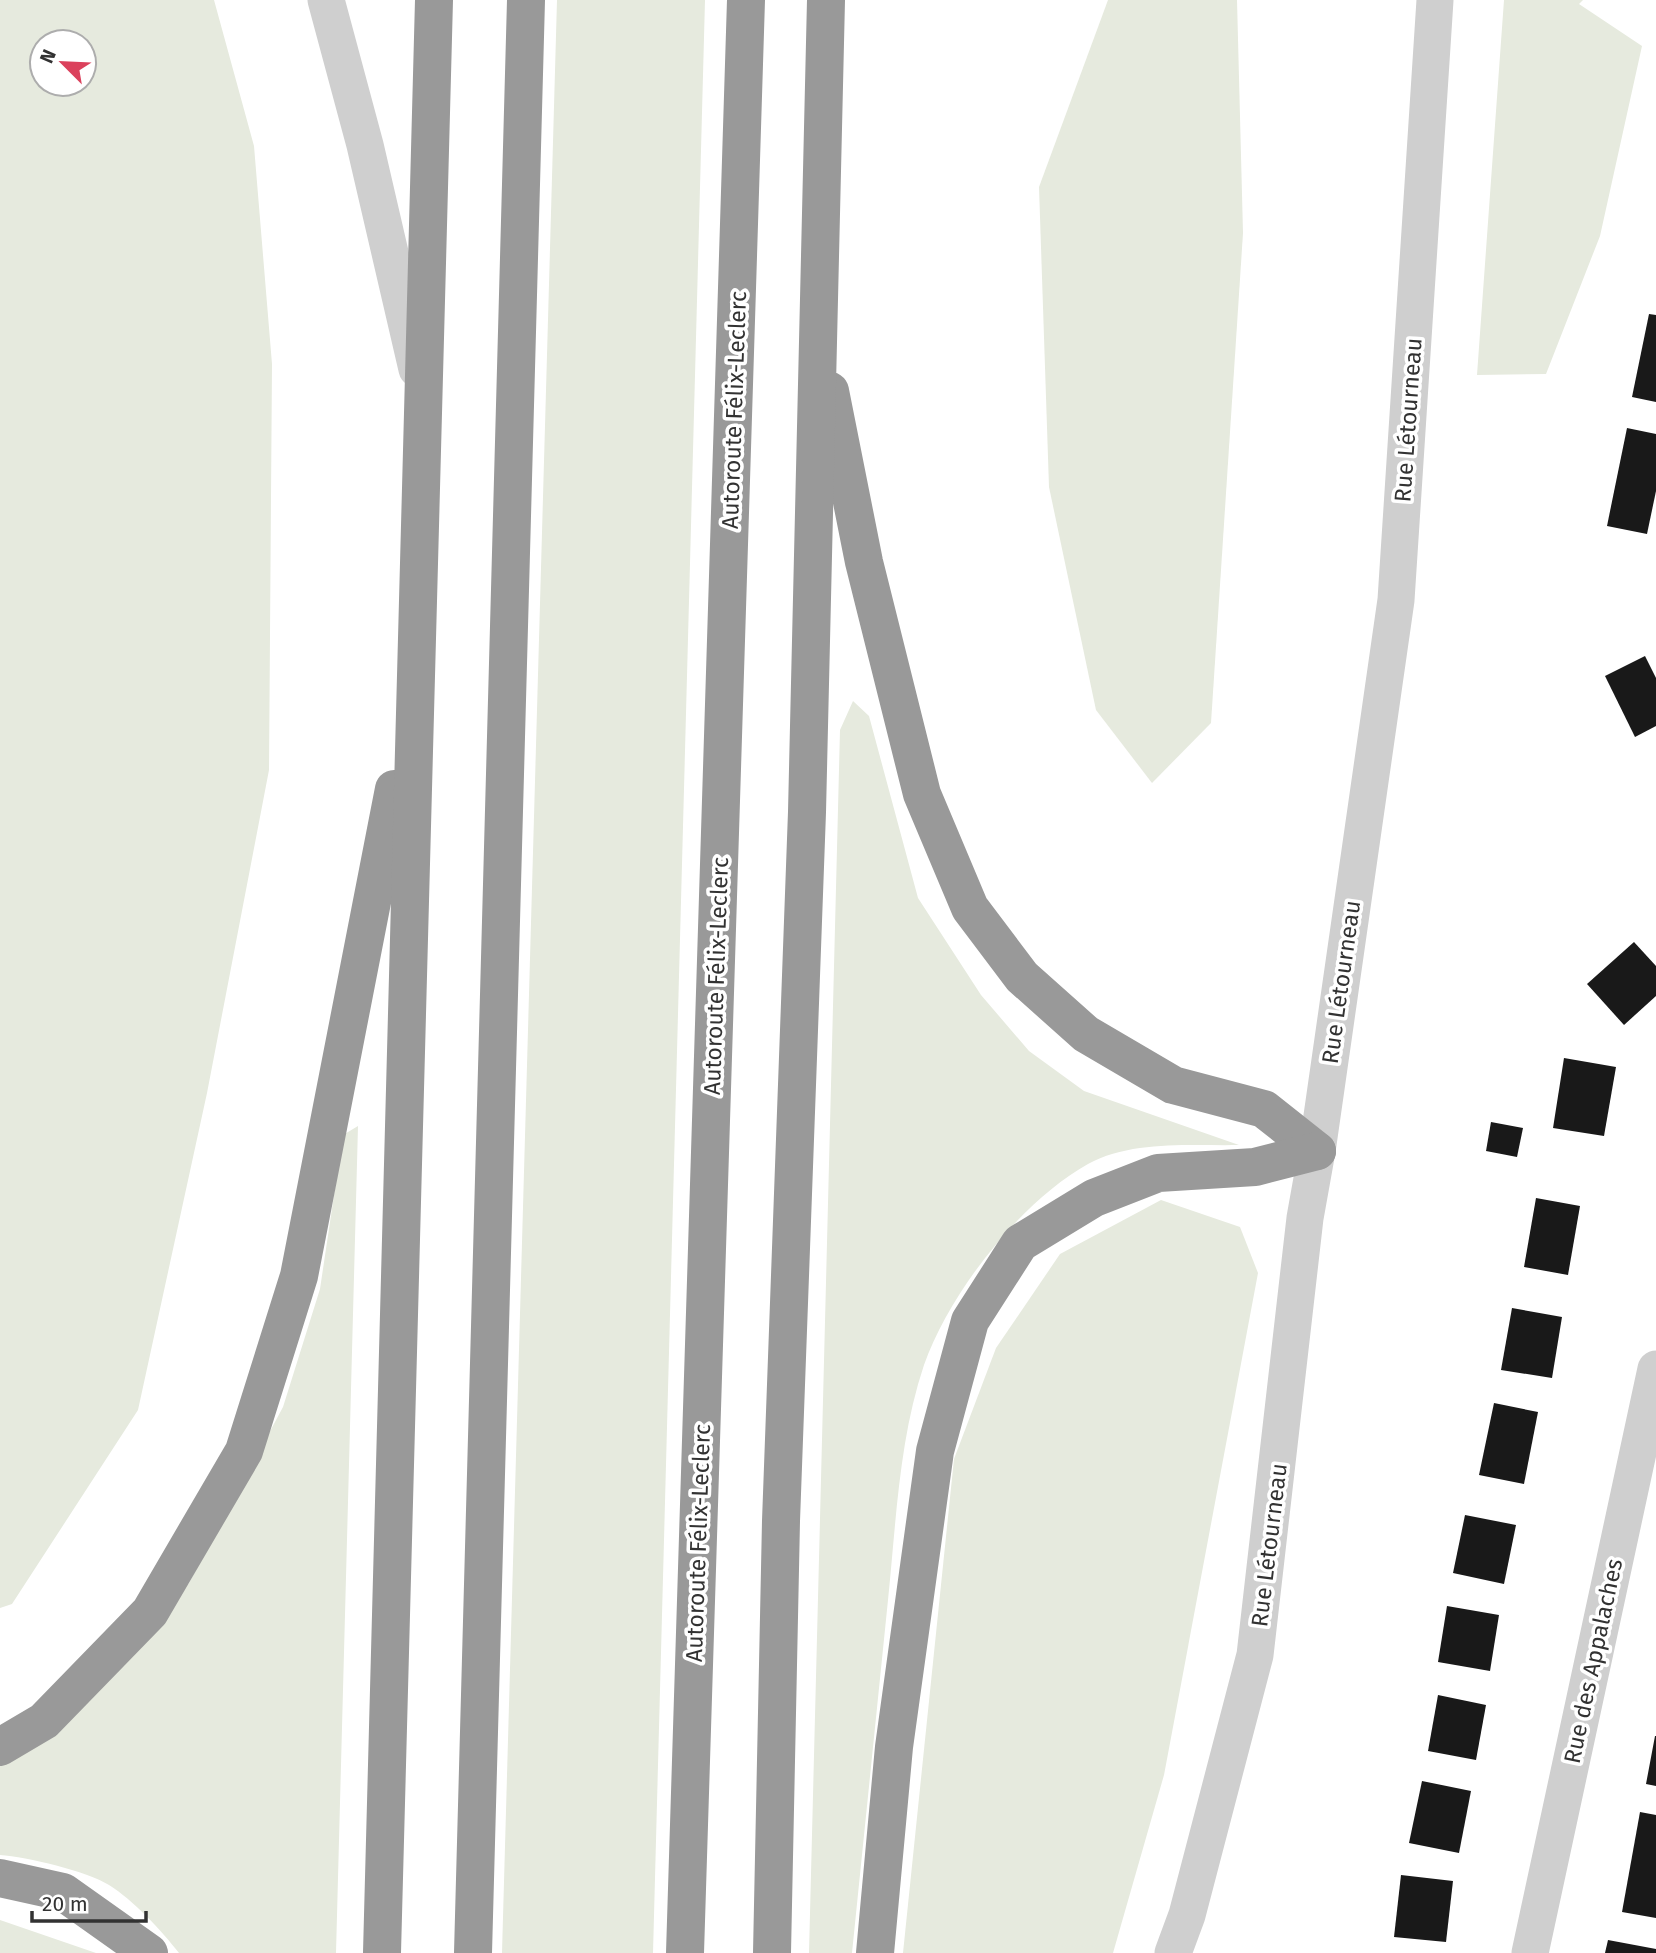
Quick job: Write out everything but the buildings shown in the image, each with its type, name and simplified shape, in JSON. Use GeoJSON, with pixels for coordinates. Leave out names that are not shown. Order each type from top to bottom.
{"type":"FeatureCollection","features":[{"type":"Feature","properties":{"kind":"highway"},"geometry":{"type":"LineString","coordinates":[[382,1953],[434,0]]}},
{"type":"Feature","properties":{"kind":"highway"},"geometry":{"type":"LineString","coordinates":[[473,1953],[526,0]]}},
{"type":"Feature","properties":{"kind":"highway","name":"Autoroute Félix-Leclerc"},"geometry":{"type":"LineString","coordinates":[[685,1953],[746,0]]}},
{"type":"Feature","properties":{"kind":"highway"},"geometry":{"type":"LineString","coordinates":[[772,1953],[781,1521],[807,812],[816,320],[826,0]]}},
{"type":"Feature","properties":{"kind":"highway"},"geometry":{"type":"LineString","coordinates":[[816,320],[864,562],[922,794],[970,908],[1022,977],[1086,1034],[1173,1085],[1264,1110],[1317,1151]]}},
{"type":"Feature","properties":{"kind":"highway"},"geometry":{"type":"LineString","coordinates":[[0,1747],[44,1721],[150,1612],[244,1451],[299,1276],[415,680]]}},
{"type":"Feature","properties":{"kind":"highway"},"geometry":{"type":"LineString","coordinates":[[875,1953],[894,1747],[934,1451],[970,1321],[1020,1243],[1094,1198],[1158,1173],[1255,1167],[1317,1151]]}},
{"type":"Feature","properties":{"kind":"highway"},"geometry":{"type":"LineString","coordinates":[[0,1878],[63,1892],[149,1953]]}},
{"type":"Feature","properties":{"kind":"street"},"geometry":{"type":"LineString","coordinates":[[326,0],[365,145],[424,400]]}},
{"type":"Feature","properties":{"kind":"street","name":"Rue Létourneau"},"geometry":{"type":"LineString","coordinates":[[1173,1953],[1187,1915],[1255,1656],[1305,1218],[1317,1151],[1396,600],[1434,0]]}},
{"type":"Feature","properties":{"kind":"street","name":"Rue des Appalaches"},"geometry":{"type":"LineString","coordinates":[[1530,1953],[1656,1369]]}},
{"type":"Feature","properties":{"kind":"shaded area"},"geometry":{"type":"Polygon","coordinates":[[[0,0],[214,0],[254,146],[272,364],[269,770],[207,1093],[138,1410],[12,1604],[0,1608],[0,0]]]}},
{"type":"Feature","properties":{"kind":"shaded area"},"geometry":{"type":"Polygon","coordinates":[[[557,0],[705,0],[653,1953],[502,1953],[557,0]]]}},
{"type":"Feature","properties":{"kind":"shaded area"},"geometry":{"type":"Polygon","coordinates":[[[1108,0],[1237,0],[1243,233],[1211,723],[1152,783],[1096,710],[1049,487],[1039,187],[1108,0]]]}},
{"type":"Feature","properties":{"kind":"shaded area"},"geometry":{"type":"Polygon","coordinates":[[[1504,0],[1583,0],[1579,4],[1642,46],[1600,236],[1546,374],[1477,375],[1504,0]]]}},
{"type":"Feature","properties":{"kind":"shaded area"},"geometry":{"type":"Polygon","coordinates":[[[853,701],[869,716],[918,898],[981,995],[1029,1051],[1084,1091],[1239,1145],[1142,1148],[1105,1156],[1088,1164],[1037,1201],[1013,1225],[969,1279],[951,1308],[924,1365],[904,1452],[852,1953],[809,1953],[840,730],[853,701]]]}},
{"type":"Feature","properties":{"kind":"shaded area"},"geometry":{"type":"Polygon","coordinates":[[[358,1126],[336,1953],[179,1953],[147,1916],[109,1885],[56,1866],[0,1855],[0,1759],[118,1666],[189,1583],[283,1407],[320,1289],[343,1135],[358,1126]]]}},
{"type":"Feature","properties":{"kind":"shaded area"},"geometry":{"type":"Polygon","coordinates":[[[1161,1200],[1240,1227],[1258,1273],[1164,1775],[1113,1953],[903,1953],[954,1459],[996,1348],[1060,1254],[1161,1200]]]}},
{"type":"Feature","properties":{"kind":"shaded area"},"geometry":{"type":"Polygon","coordinates":[[[0,1920],[96,1953],[0,1953],[0,1920]]]}}]}
